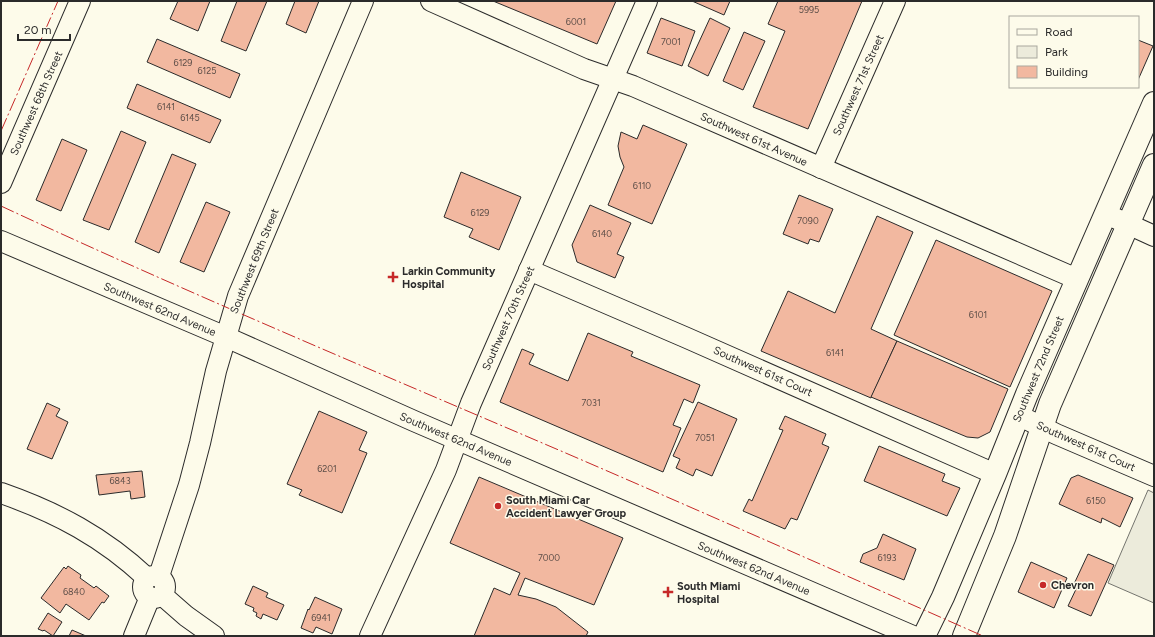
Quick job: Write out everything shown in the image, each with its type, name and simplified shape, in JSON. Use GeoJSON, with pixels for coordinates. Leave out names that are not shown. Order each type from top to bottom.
{"type":"FeatureCollection","features":[{"type":"Feature","properties":{"kind":"main road","name":"Southwest 72nd Street"},"geometry":{"type":"LineString","coordinates":[[924,636],[996,474],[1018,416],[1154,104]]}},
{"type":"Feature","properties":{"kind":"main road"},"geometry":{"type":"LineString","coordinates":[[964,636],[1003,542],[1050,404],[1154,165]]}},
{"type":"Feature","properties":{"kind":"street","name":"Southwest 68th Street"},"geometry":{"type":"LineString","coordinates":[[1,184],[80,1]]}},
{"type":"Feature","properties":{"kind":"street","name":"Southwest 69th Street"},"geometry":{"type":"LineString","coordinates":[[134,636],[179,519],[194,470],[216,371],[238,296],[363,1]]}},
{"type":"Feature","properties":{"kind":"street","name":"Southwest 61st Avenue"},"geometry":{"type":"LineString","coordinates":[[431,1],[584,68],[613,78],[1077,280]]}},
{"type":"Feature","properties":{"kind":"street","name":"Southwest 70th Street"},"geometry":{"type":"LineString","coordinates":[[370,636],[446,470],[471,402],[647,1]]}},
{"type":"Feature","properties":{"kind":"street","name":"Southwest 71st Street"},"geometry":{"type":"LineString","coordinates":[[821,168],[895,1]]}},
{"type":"Feature","properties":{"kind":"street"},"geometry":{"type":"LineString","coordinates":[[1106,214],[1154,236]]}},
{"type":"Feature","properties":{"kind":"street","name":"Southwest 62nd Avenue"},"geometry":{"type":"LineString","coordinates":[[1,241],[226,337],[339,388],[913,636]]}},
{"type":"Feature","properties":{"kind":"street","name":"Southwest 61st Court"},"geometry":{"type":"LineString","coordinates":[[529,270],[996,474]]}},
{"type":"Feature","properties":{"kind":"street","name":"Southwest 61st Court"},"geometry":{"type":"LineString","coordinates":[[1018,416],[1154,476]]}},
{"type":"Feature","properties":{"kind":"street"},"geometry":{"type":"LineString","coordinates":[[1,494],[41,509],[92,534],[108,545],[186,616],[214,636]]}},
{"type":"Feature","properties":{"kind":"green space"},"geometry":{"type":"Polygon","coordinates":[[[1148,490],[1154,493],[1154,603],[1108,583],[1148,490]]]}},
{"type":"Feature","properties":{"kind":"building"},"geometry":{"type":"Polygon","coordinates":[[[178,1],[210,1],[198,31],[170,19],[178,1]]]}},
{"type":"Feature","properties":{"kind":"building"},"geometry":{"type":"Polygon","coordinates":[[[237,1],[267,1],[246,51],[221,41],[237,1]]]}},
{"type":"Feature","properties":{"kind":"building"},"geometry":{"type":"Polygon","coordinates":[[[295,1],[319,1],[306,33],[286,24],[295,1]]]}},
{"type":"Feature","properties":{"kind":"building"},"geometry":{"type":"Polygon","coordinates":[[[493,1],[616,1],[597,44],[493,1]]]}},
{"type":"Feature","properties":{"kind":"building"},"geometry":{"type":"Polygon","coordinates":[[[692,1],[730,1],[724,15],[692,1]]]}},
{"type":"Feature","properties":{"kind":"building"},"geometry":{"type":"Polygon","coordinates":[[[778,1],[862,1],[808,129],[753,107],[785,31],[768,24],[778,1]]]}},
{"type":"Feature","properties":{"kind":"building"},"geometry":{"type":"Polygon","coordinates":[[[661,18],[695,31],[682,66],[647,53],[661,18]]]}},
{"type":"Feature","properties":{"kind":"building"},"geometry":{"type":"Polygon","coordinates":[[[710,18],[730,28],[708,76],[688,66],[710,18]]]}},
{"type":"Feature","properties":{"kind":"building"},"geometry":{"type":"Polygon","coordinates":[[[744,32],[765,41],[743,90],[723,81],[744,32]]]}},
{"type":"Feature","properties":{"kind":"building"},"geometry":{"type":"Polygon","coordinates":[[[157,39],[240,74],[230,98],[147,62],[157,39]]]}},
{"type":"Feature","properties":{"kind":"building"},"geometry":{"type":"Polygon","coordinates":[[[1139,40],[1153,46],[1139,78],[1139,40]]]}},
{"type":"Feature","properties":{"kind":"building"},"geometry":{"type":"Polygon","coordinates":[[[137,84],[221,120],[210,143],[127,108],[137,84]]]}},
{"type":"Feature","properties":{"kind":"building"},"geometry":{"type":"Polygon","coordinates":[[[643,125],[687,144],[652,224],[608,205],[624,167],[618,146],[621,132],[637,139],[643,125]]]}},
{"type":"Feature","properties":{"kind":"building"},"geometry":{"type":"Polygon","coordinates":[[[121,131],[146,142],[109,230],[83,220],[121,131]]]}},
{"type":"Feature","properties":{"kind":"building"},"geometry":{"type":"Polygon","coordinates":[[[62,139],[87,150],[61,211],[36,200],[62,139]]]}},
{"type":"Feature","properties":{"kind":"building"},"geometry":{"type":"Polygon","coordinates":[[[172,154],[196,164],[159,253],[135,242],[172,154]]]}},
{"type":"Feature","properties":{"kind":"building"},"geometry":{"type":"Polygon","coordinates":[[[461,172],[521,197],[499,250],[469,237],[473,229],[444,217],[461,172]]]}},
{"type":"Feature","properties":{"kind":"building"},"geometry":{"type":"Polygon","coordinates":[[[799,195],[833,209],[819,242],[810,239],[808,244],[783,234],[799,195]]]}},
{"type":"Feature","properties":{"kind":"building"},"geometry":{"type":"Polygon","coordinates":[[[206,202],[230,212],[204,272],[180,262],[206,202]]]}},
{"type":"Feature","properties":{"kind":"building"},"geometry":{"type":"Polygon","coordinates":[[[590,205],[631,223],[617,254],[624,257],[615,278],[577,262],[572,245],[590,205]]]}},
{"type":"Feature","properties":{"kind":"building"},"geometry":{"type":"Polygon","coordinates":[[[877,216],[913,232],[871,329],[897,341],[871,398],[761,351],[788,291],[835,313],[877,216]]]}},
{"type":"Feature","properties":{"kind":"building"},"geometry":{"type":"Polygon","coordinates":[[[936,240],[1052,291],[1010,387],[894,335],[936,240]]]}},
{"type":"Feature","properties":{"kind":"building"},"geometry":{"type":"Polygon","coordinates":[[[588,333],[633,352],[631,356],[700,385],[693,403],[684,399],[673,425],[681,428],[663,472],[500,402],[522,349],[534,354],[529,364],[568,381],[588,333]]]}},
{"type":"Feature","properties":{"kind":"building"},"geometry":{"type":"Polygon","coordinates":[[[897,341],[1008,389],[990,432],[978,438],[967,437],[871,397],[897,341]]]}},
{"type":"Feature","properties":{"kind":"building"},"geometry":{"type":"Polygon","coordinates":[[[698,402],[737,419],[712,476],[696,469],[693,476],[676,468],[680,459],[673,456],[698,402]]]}},
{"type":"Feature","properties":{"kind":"building"},"geometry":{"type":"Polygon","coordinates":[[[47,403],[60,409],[56,416],[68,422],[52,459],[27,449],[47,403]]]}},
{"type":"Feature","properties":{"kind":"building"},"geometry":{"type":"Polygon","coordinates":[[[319,411],[367,432],[359,450],[367,453],[342,513],[299,495],[302,490],[287,484],[319,411]]]}},
{"type":"Feature","properties":{"kind":"building"},"geometry":{"type":"Polygon","coordinates":[[[785,416],[826,434],[822,444],[829,447],[797,520],[791,518],[785,529],[743,511],[749,499],[752,501],[783,430],[779,429],[785,416]]]}},
{"type":"Feature","properties":{"kind":"building"},"geometry":{"type":"Polygon","coordinates":[[[879,446],[945,474],[942,481],[960,488],[947,516],[864,481],[879,446]]]}},
{"type":"Feature","properties":{"kind":"building"},"geometry":{"type":"Polygon","coordinates":[[[142,471],[145,497],[131,499],[130,491],[99,495],[96,475],[142,471]]]}},
{"type":"Feature","properties":{"kind":"building"},"geometry":{"type":"Polygon","coordinates":[[[1078,475],[1133,498],[1120,527],[1102,518],[1101,523],[1059,504],[1071,478],[1078,475]]]}},
{"type":"Feature","properties":{"kind":"building"},"geometry":{"type":"Polygon","coordinates":[[[479,477],[623,538],[594,605],[525,578],[518,595],[536,599],[556,607],[588,632],[586,636],[474,636],[494,588],[510,595],[520,573],[450,543],[479,477]]]}},
{"type":"Feature","properties":{"kind":"building"},"geometry":{"type":"Polygon","coordinates":[[[883,534],[916,549],[904,580],[860,562],[863,554],[877,548],[883,534]]]}},
{"type":"Feature","properties":{"kind":"building"},"geometry":{"type":"Polygon","coordinates":[[[1088,554],[1114,565],[1091,616],[1068,606],[1078,585],[1074,584],[1088,554]]]}},
{"type":"Feature","properties":{"kind":"building","name":"Chevron"},"geometry":{"type":"Polygon","coordinates":[[[1031,562],[1067,578],[1054,608],[1018,592],[1031,562]]]}},
{"type":"Feature","properties":{"kind":"building"},"geometry":{"type":"Polygon","coordinates":[[[68,566],[81,575],[80,578],[94,588],[96,586],[109,596],[104,603],[102,602],[89,620],[66,604],[60,613],[41,598],[64,567],[66,569],[68,566]]]}},
{"type":"Feature","properties":{"kind":"building"},"geometry":{"type":"Polygon","coordinates":[[[253,586],[268,593],[266,597],[284,605],[277,620],[263,614],[261,619],[256,616],[257,613],[253,611],[254,608],[245,604],[253,586]]]}},
{"type":"Feature","properties":{"kind":"building"},"geometry":{"type":"Polygon","coordinates":[[[315,597],[342,609],[332,634],[316,627],[313,633],[301,628],[308,609],[309,610],[315,597]]]}},
{"type":"Feature","properties":{"kind":"building"},"geometry":{"type":"Polygon","coordinates":[[[48,613],[62,622],[53,636],[44,630],[38,629],[48,613]]]}},
{"type":"Feature","properties":{"kind":"building"},"geometry":{"type":"Polygon","coordinates":[[[72,630],[86,636],[69,636],[72,630]]]}},
{"type":"Feature","properties":{"kind":"power"},"geometry":{"type":"LineString","coordinates":[[1,131],[58,1]]}},
{"type":"Feature","properties":{"kind":"power"},"geometry":{"type":"LineString","coordinates":[[1,206],[213,301],[983,636]]}},
{"type":"Feature","properties":{"kind":"place","name":"Larkin Community Hospital"},"geometry":{"type":"Point","coordinates":[393,277]}},
{"type":"Feature","properties":{"kind":"place","name":"South Miami Car Accident Lawyer Group"},"geometry":{"type":"Point","coordinates":[498,506]}},
{"type":"Feature","properties":{"kind":"place","name":"Chevron"},"geometry":{"type":"Point","coordinates":[1043,585]}},
{"type":"Feature","properties":{"kind":"place","name":"South Miami Hospital"},"geometry":{"type":"Point","coordinates":[668,592]}}]}
